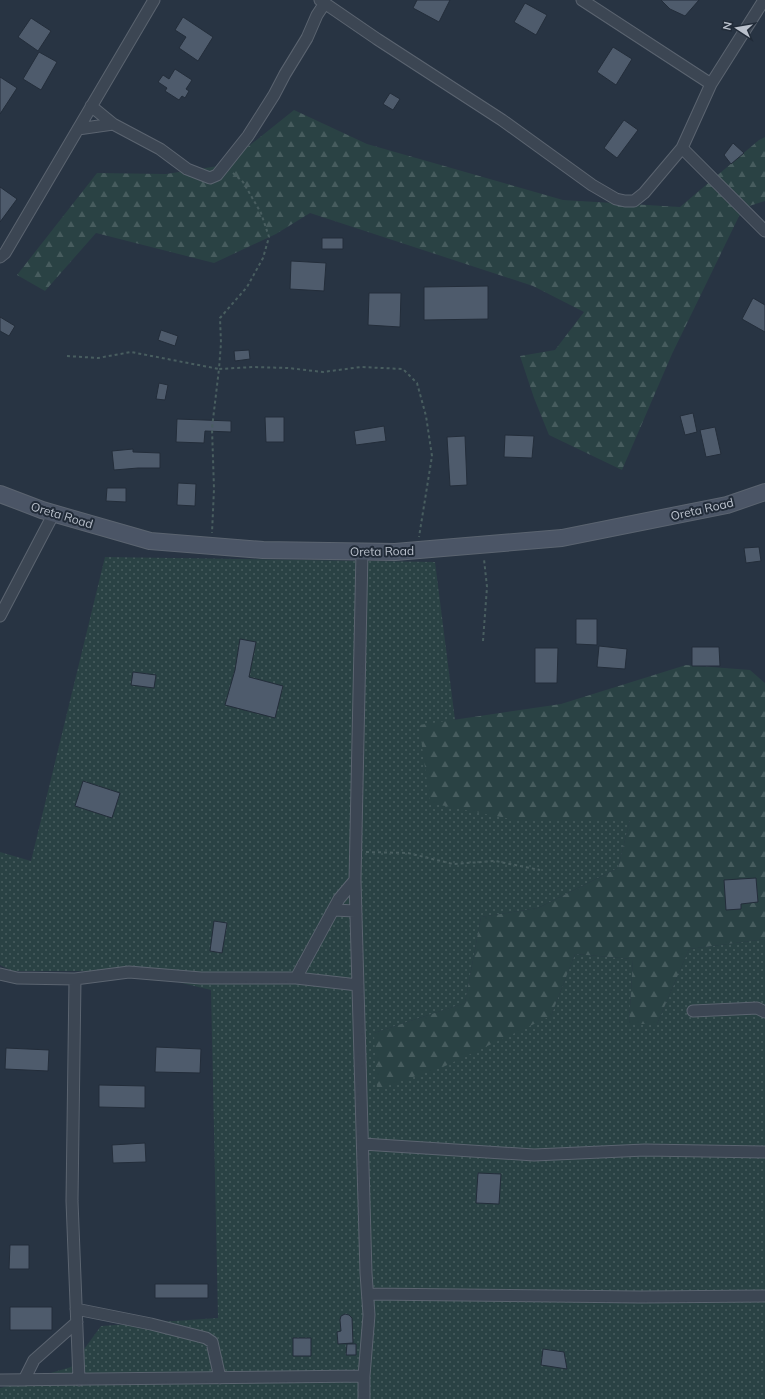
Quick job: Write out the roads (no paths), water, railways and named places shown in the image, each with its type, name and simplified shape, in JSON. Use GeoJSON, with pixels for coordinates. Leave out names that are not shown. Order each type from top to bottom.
{"type":"FeatureCollection","features":[{"type":"Feature","properties":{"kind":"street"},"geometry":{"type":"LineString","coordinates":[[0,257],[5,253],[154,0]]}},
{"type":"Feature","properties":{"kind":"street"},"geometry":{"type":"LineString","coordinates":[[582,0],[711,84]]}},
{"type":"Feature","properties":{"kind":"street"},"geometry":{"type":"LineString","coordinates":[[92,106],[113,124],[160,148],[187,169],[210,178],[217,175],[248,136],[274,95],[307,38],[322,2],[502,120],[592,185],[616,199],[634,201],[644,194],[682,148],[711,84],[764,0]]}},
{"type":"Feature","properties":{"kind":"street"},"geometry":{"type":"LineString","coordinates":[[78,129],[113,124]]}},
{"type":"Feature","properties":{"kind":"street"},"geometry":{"type":"LineString","coordinates":[[682,148],[765,231]]}},
{"type":"Feature","properties":{"kind":"street","name":"Oreta Road"},"geometry":{"type":"LineString","coordinates":[[0,494],[54,513],[150,541],[263,550],[395,552],[562,538],[726,505],[765,492]]}},
{"type":"Feature","properties":{"kind":"street"},"geometry":{"type":"LineString","coordinates":[[0,616],[54,513]]}},
{"type":"Feature","properties":{"kind":"street"},"geometry":{"type":"LineString","coordinates":[[362,552],[355,880],[369,1315],[364,1376],[364,1399]]}},
{"type":"Feature","properties":{"kind":"street"},"geometry":{"type":"LineString","coordinates":[[296,978],[339,899],[355,880]]}},
{"type":"Feature","properties":{"kind":"street"},"geometry":{"type":"LineString","coordinates":[[334,910],[356,911]]}},
{"type":"Feature","properties":{"kind":"street"},"geometry":{"type":"LineString","coordinates":[[0,974],[17,978],[75,979],[129,972],[201,978],[296,978],[358,985]]}},
{"type":"Feature","properties":{"kind":"street"},"geometry":{"type":"LineString","coordinates":[[75,979],[72,1201],[79,1380]]}},
{"type":"Feature","properties":{"kind":"street"},"geometry":{"type":"LineString","coordinates":[[693,1011],[757,1008],[765,1012]]}},
{"type":"Feature","properties":{"kind":"street"},"geometry":{"type":"LineString","coordinates":[[363,1144],[534,1155],[645,1150],[765,1152]]}},
{"type":"Feature","properties":{"kind":"street"},"geometry":{"type":"LineString","coordinates":[[368,1294],[641,1298],[765,1296]]}},
{"type":"Feature","properties":{"kind":"street"},"geometry":{"type":"LineString","coordinates":[[76,1309],[151,1324],[206,1338],[212,1342],[220,1378]]}},
{"type":"Feature","properties":{"kind":"street"},"geometry":{"type":"LineString","coordinates":[[24,1380],[34,1360],[77,1322]]}},
{"type":"Feature","properties":{"kind":"street"},"geometry":{"type":"LineString","coordinates":[[0,1380],[364,1376]]}}]}
